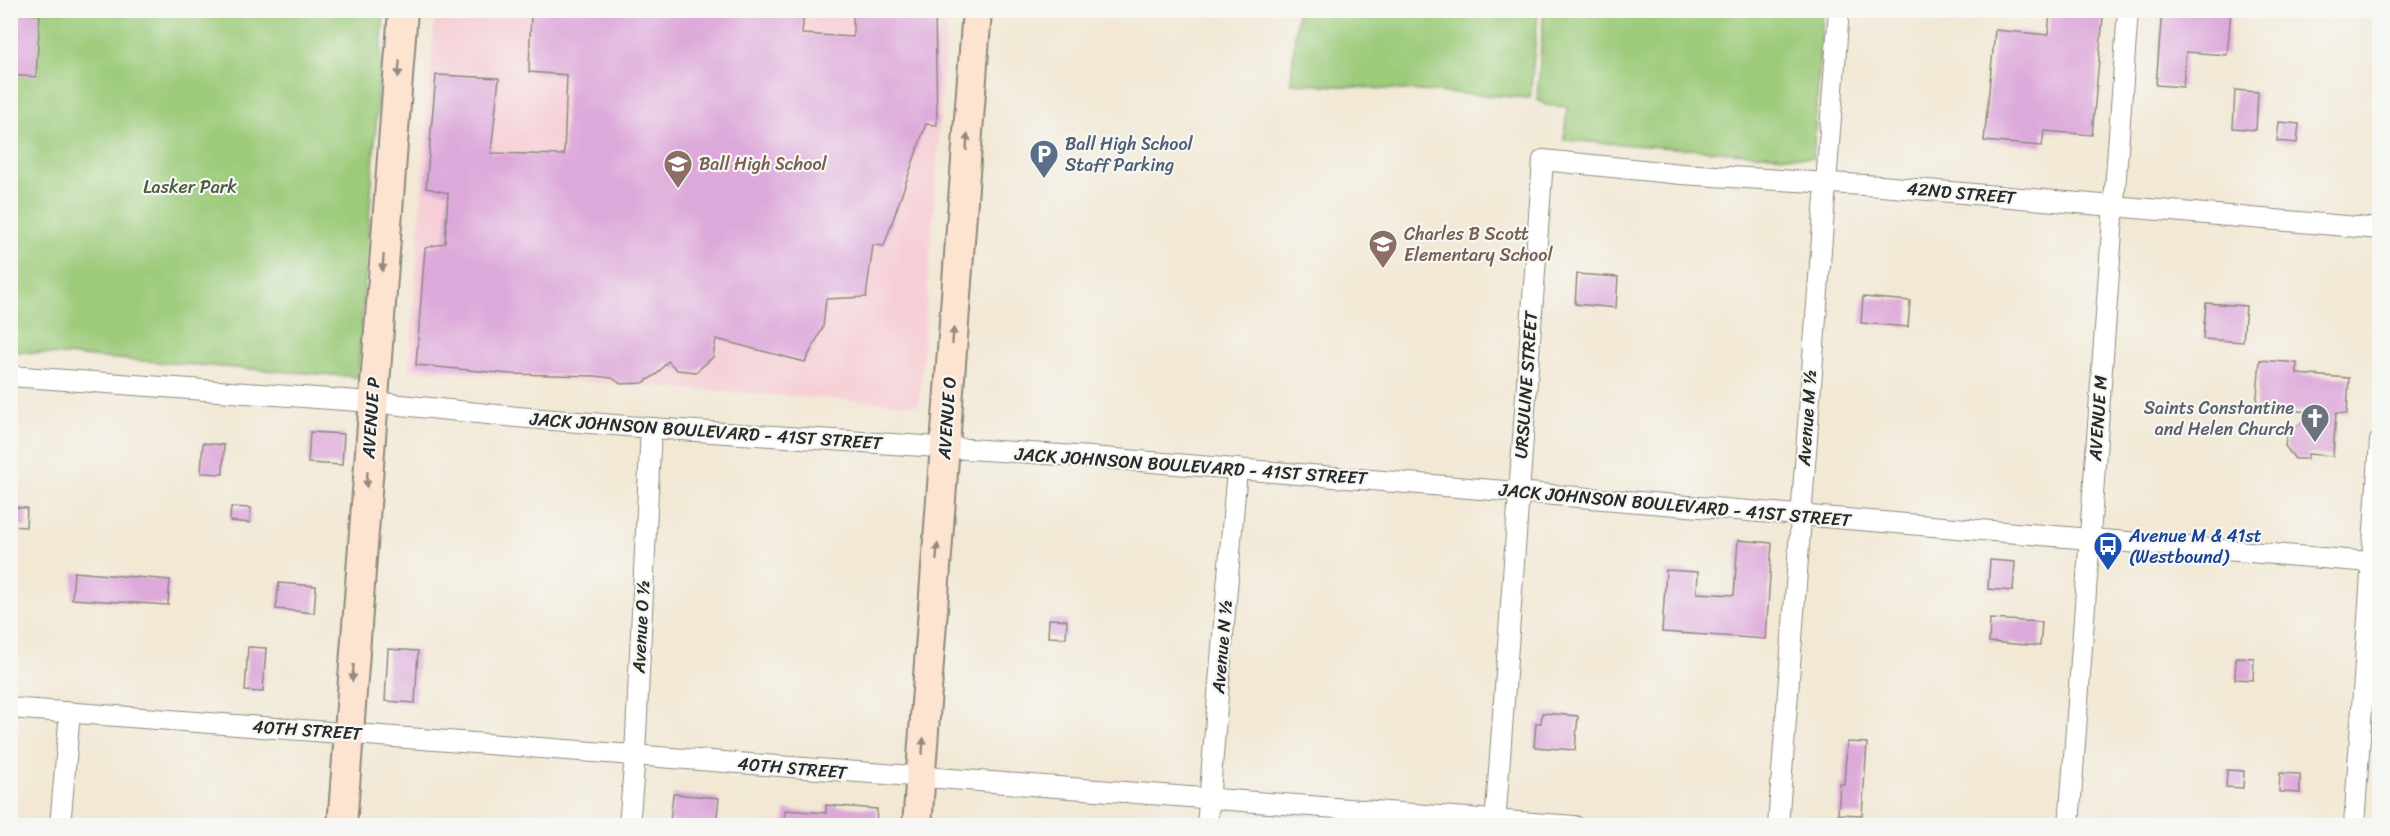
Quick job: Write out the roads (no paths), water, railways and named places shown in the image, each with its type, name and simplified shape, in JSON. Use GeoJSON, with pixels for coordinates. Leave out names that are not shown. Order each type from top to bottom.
{"type":"FeatureCollection","features":[{"type":"Feature","properties":{"kind":"main road","name":"AVENUE P"},"geometry":{"type":"LineString","coordinates":[[342,825],[403,10]]}},
{"type":"Feature","properties":{"kind":"main road","name":"AVENUE O"},"geometry":{"type":"LineString","coordinates":[[917,825],[977,10]]}},
{"type":"Feature","properties":{"kind":"street","name":"Avenue M ½"},"geometry":{"type":"LineString","coordinates":[[1778,825],[1839,10]]}},
{"type":"Feature","properties":{"kind":"street","name":"AVENUE M"},"geometry":{"type":"LineString","coordinates":[[2068,825],[2128,10]]}},
{"type":"Feature","properties":{"kind":"street","name":"42ND STREET"},"geometry":{"type":"LineString","coordinates":[[1543,160],[1682,174],[1825,183],[2379,229]]}},
{"type":"Feature","properties":{"kind":"street","name":"URSULINE STREET"},"geometry":{"type":"LineString","coordinates":[[1496,823],[1543,160]]}},
{"type":"Feature","properties":{"kind":"street","name":"JACK JOHNSON BOULEVARD - 41ST STREET"},"geometry":{"type":"LineString","coordinates":[[10,376],[372,402],[651,428],[1237,469],[2371,562]]}},
{"type":"Feature","properties":{"kind":"street","name":"Avenue O ½"},"geometry":{"type":"LineString","coordinates":[[629,825],[635,755],[651,428]]}},
{"type":"Feature","properties":{"kind":"street"},"geometry":{"type":"LineString","coordinates":[[2354,825],[2379,441]]}},
{"type":"Feature","properties":{"kind":"street","name":"Avenue N ½"},"geometry":{"type":"LineString","coordinates":[[1207,825],[1237,469]]}},
{"type":"Feature","properties":{"kind":"street","name":"40TH STREET"},"geometry":{"type":"LineString","coordinates":[[10,708],[1496,823],[1574,825]]}},
{"type":"Feature","properties":{"kind":"street"},"geometry":{"type":"LineString","coordinates":[[60,825],[70,712]]}},
{"type":"Feature","properties":{"kind":"place","name":"Ball High School Staff Parking"},"geometry":{"type":"Point","coordinates":[1044,180]}},
{"type":"Feature","properties":{"kind":"place","name":"Ball High School"},"geometry":{"type":"Point","coordinates":[678,190]}},
{"type":"Feature","properties":{"kind":"place","name":"Charles B Scott Elementary School"},"geometry":{"type":"Point","coordinates":[1383,270]}},
{"type":"Feature","properties":{"kind":"place","name":"Saints Constantine and Helen Church"},"geometry":{"type":"Point","coordinates":[2315,444]}},
{"type":"Feature","properties":{"kind":"place","name":"Avenue M & 41st (Westbound)"},"geometry":{"type":"Point","coordinates":[2108,572]}},
{"type":"Feature","properties":{"kind":"park label","name":"Lasker Park"},"geometry":{"type":"Point","coordinates":[190,187]}}]}
